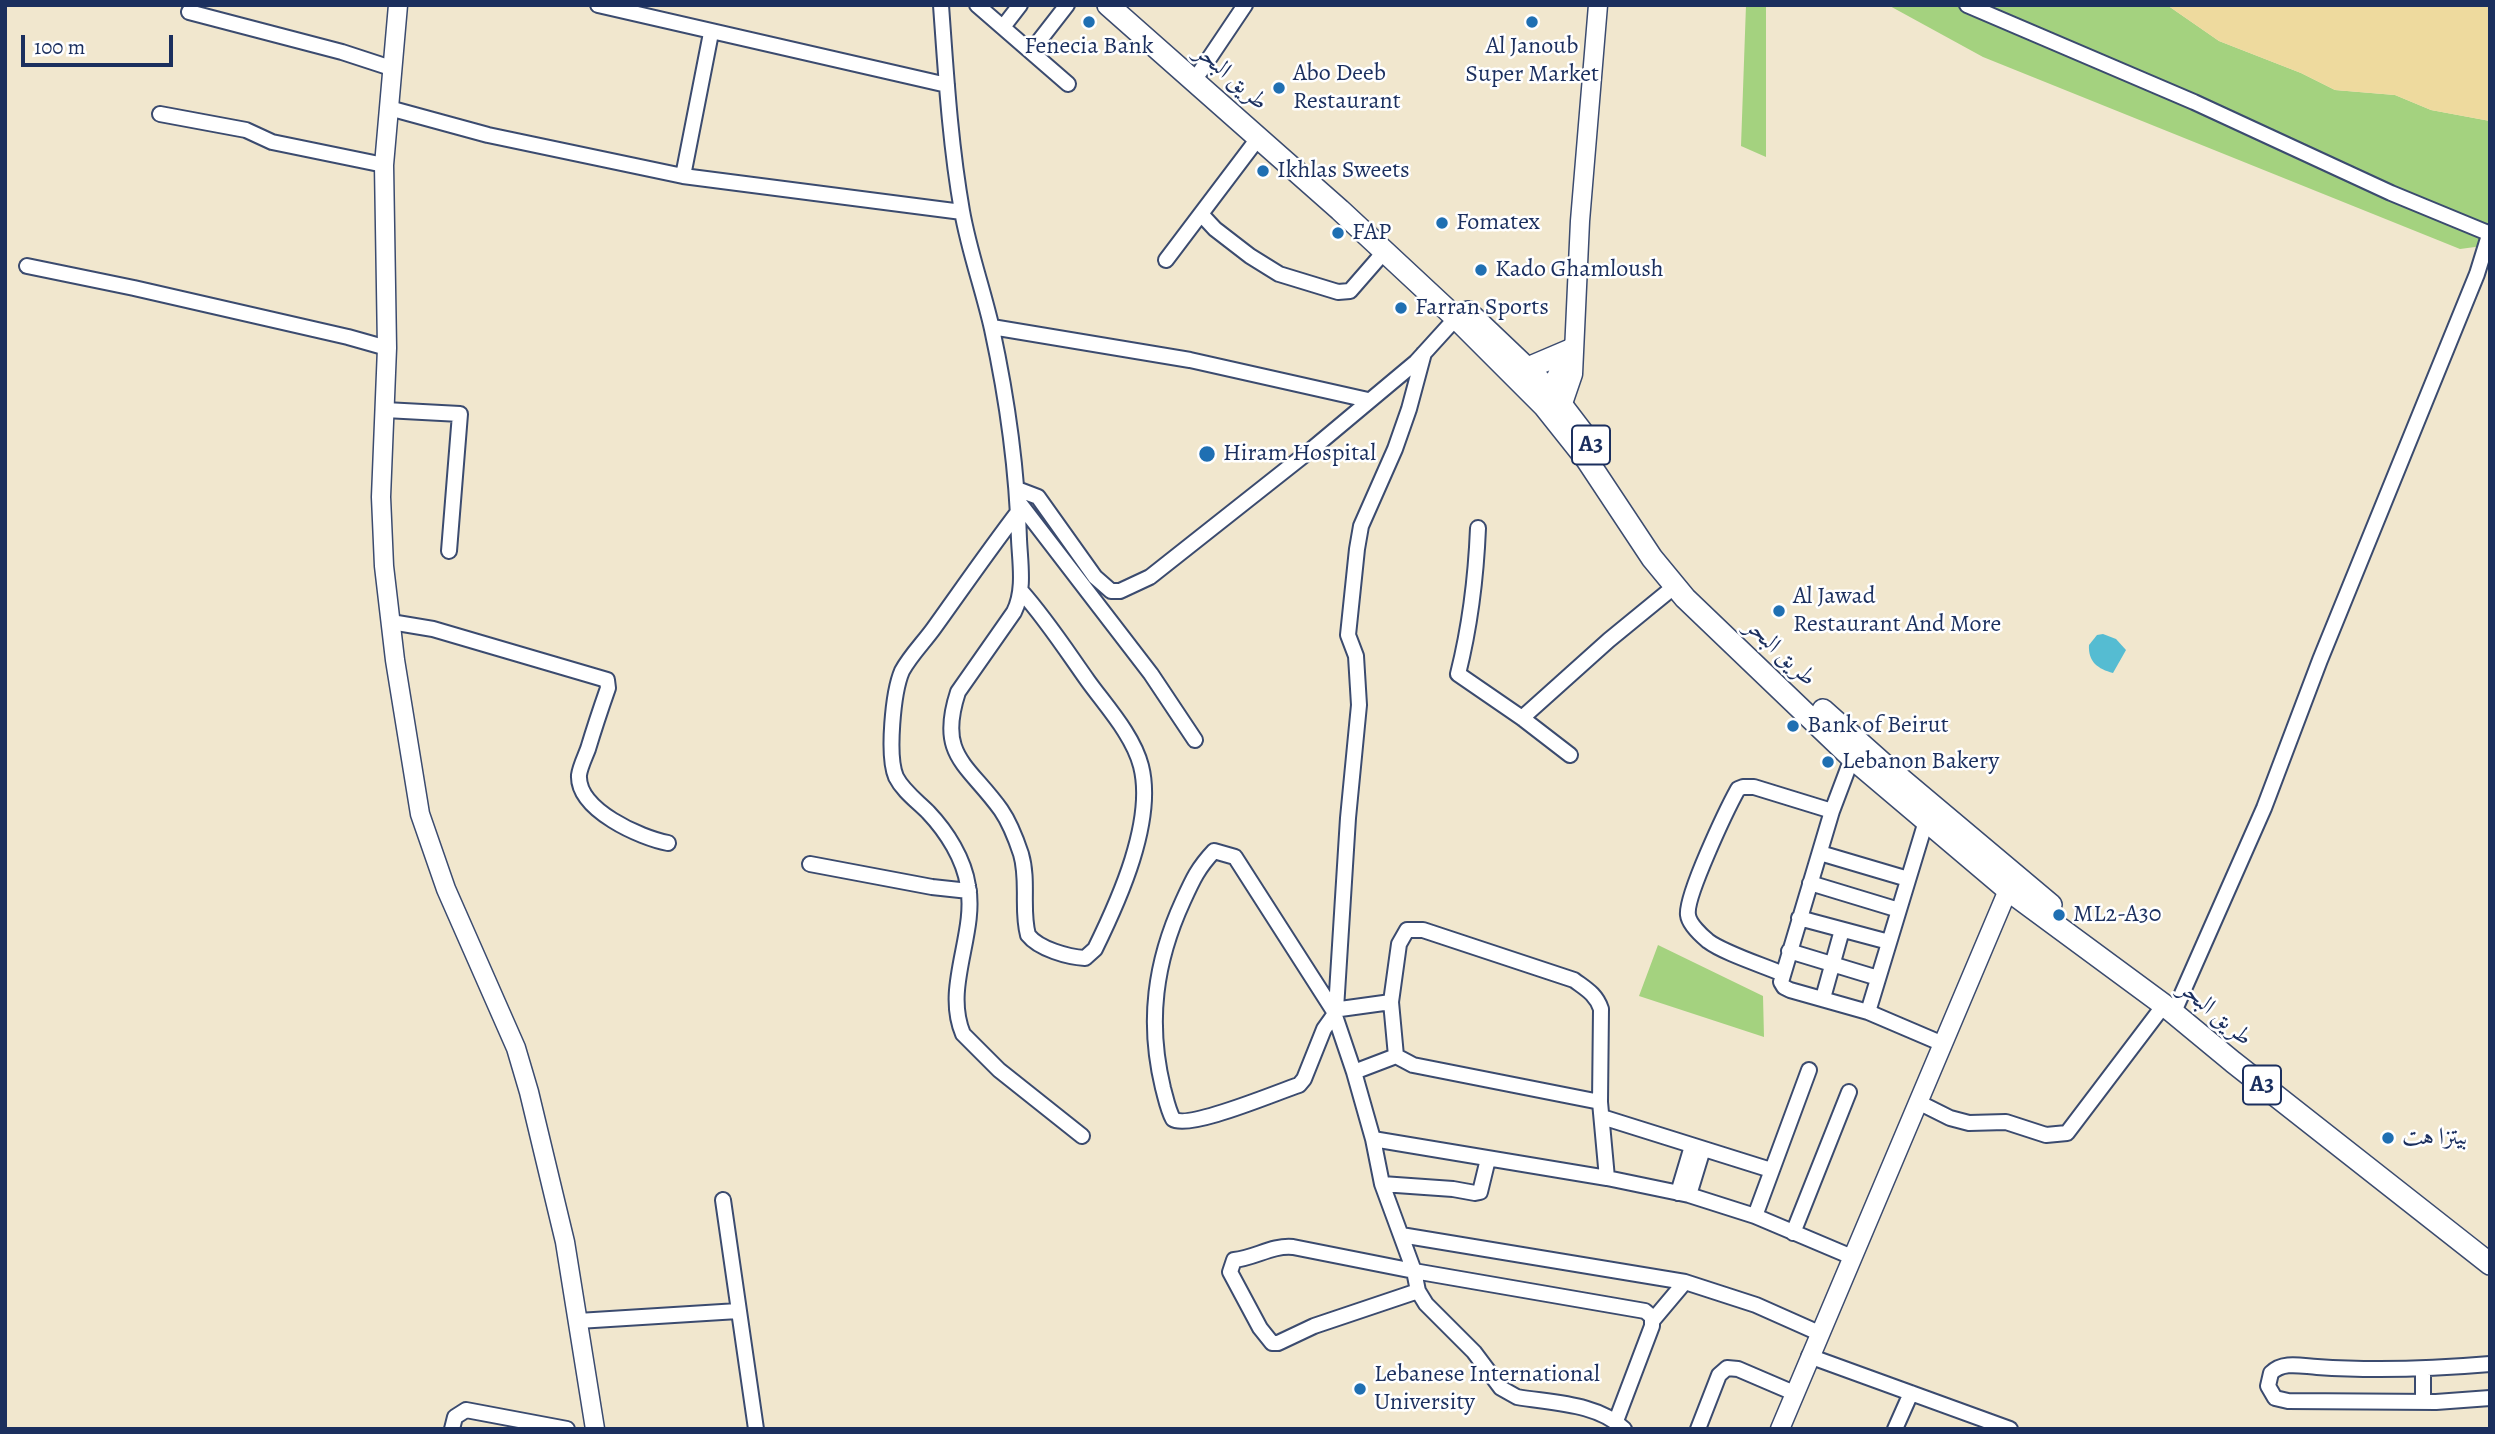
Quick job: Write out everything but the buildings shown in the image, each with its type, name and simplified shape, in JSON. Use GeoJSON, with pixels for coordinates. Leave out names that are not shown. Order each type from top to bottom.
{"type":"FeatureCollection","features":[{"type":"Feature","properties":{"kind":"highway","name":"طريق البحر"},"geometry":{"type":"LineString","coordinates":[[1108,5],[1259,137],[1554,405],[1652,558],[1675,586],[1717,631],[1852,758],[1926,821],[2013,884],[2041,898],[2171,1005],[2233,1062],[2488,1256]]}},
{"type":"Feature","properties":{"kind":"highway","name":"طريق البحر"},"geometry":{"type":"LineString","coordinates":[[1125,5],[1341,194],[1528,368],[1712,609],[2013,884]]}},
{"type":"Feature","properties":{"kind":"highway"},"geometry":{"type":"LineString","coordinates":[[1528,368],[1571,348]]}},
{"type":"Feature","properties":{"kind":"main road"},"geometry":{"type":"LineString","coordinates":[[398,5],[384,165],[387,348],[382,529],[390,622],[421,814],[446,889],[516,1048],[529,1093],[565,1242],[596,1429]]}},
{"type":"Feature","properties":{"kind":"main road"},"geometry":{"type":"LineString","coordinates":[[1554,405],[1573,374],[1571,348],[1598,5]]}},
{"type":"Feature","properties":{"kind":"main road"},"geometry":{"type":"LineString","coordinates":[[1780,1429],[2013,884]]}},
{"type":"Feature","properties":{"kind":"street"},"geometry":{"type":"LineString","coordinates":[[598,5],[947,86]]}},
{"type":"Feature","properties":{"kind":"street"},"geometry":{"type":"LineString","coordinates":[[941,5],[947,86],[962,212],[992,327],[1005,398],[1018,501],[1021,591],[1014,612],[958,692],[953,706],[952,742],[959,760],[1003,812],[1011,828],[1022,858],[1027,886],[1028,935],[1041,945],[1085,958],[1095,949],[1128,876],[1140,824],[1144,780],[1135,751],[1118,722],[1051,627],[1021,591]]}},
{"type":"Feature","properties":{"kind":"street"},"geometry":{"type":"LineString","coordinates":[[977,5],[1068,84]]}},
{"type":"Feature","properties":{"kind":"street"},"geometry":{"type":"LineString","coordinates":[[1003,27],[1020,5]]}},
{"type":"Feature","properties":{"kind":"street"},"geometry":{"type":"LineString","coordinates":[[1032,50],[1068,5]]}},
{"type":"Feature","properties":{"kind":"street"},"geometry":{"type":"LineString","coordinates":[[1200,72],[1245,5]]}},
{"type":"Feature","properties":{"kind":"street"},"geometry":{"type":"LineString","coordinates":[[1920,1104],[1950,1118],[1969,1123],[2006,1122],[2046,1135],[2067,1133],[2171,1005],[2264,808],[2320,660],[2487,253],[2489,232],[2378,188],[2194,102],[1967,5]]}},
{"type":"Feature","properties":{"kind":"street"},"geometry":{"type":"LineString","coordinates":[[189,12],[342,52],[391,68]]}},
{"type":"Feature","properties":{"kind":"street"},"geometry":{"type":"LineString","coordinates":[[683,177],[711,33]]}},
{"type":"Feature","properties":{"kind":"street"},"geometry":{"type":"LineString","coordinates":[[389,108],[488,135],[683,177],[962,212]]}},
{"type":"Feature","properties":{"kind":"street"},"geometry":{"type":"LineString","coordinates":[[160,114],[246,130],[272,142],[384,165]]}},
{"type":"Feature","properties":{"kind":"street"},"geometry":{"type":"LineString","coordinates":[[1166,260],[1259,137]]}},
{"type":"Feature","properties":{"kind":"street"},"geometry":{"type":"LineString","coordinates":[[1201,214],[1215,229],[1250,256],[1279,274],[1338,292],[1350,291],[1384,252]]}},
{"type":"Feature","properties":{"kind":"street"},"geometry":{"type":"LineString","coordinates":[[27,266],[134,288],[387,348]]}},
{"type":"Feature","properties":{"kind":"street"},"geometry":{"type":"LineString","coordinates":[[1082,1136],[999,1070],[963,1034],[960,1027],[957,995],[968,928],[969,891],[963,867],[946,834],[904,789],[896,776],[892,756],[894,715],[903,671],[1018,501],[1038,497],[1096,577],[1111,592],[1120,591],[1150,577],[1312,449],[1424,354],[1457,318]]}},
{"type":"Feature","properties":{"kind":"street"},"geometry":{"type":"LineString","coordinates":[[992,327],[1191,360],[1368,400]]}},
{"type":"Feature","properties":{"kind":"street"},"geometry":{"type":"LineString","coordinates":[[1424,354],[1395,449],[1361,526],[1357,549],[1348,635],[1356,656],[1359,705],[1334,1012],[1299,1085],[1189,1121],[1178,1123],[1173,1119],[1157,1062],[1157,976],[1174,919],[1198,869],[1214,851],[1235,857],[1334,1012],[1373,1139],[1382,1184],[1414,1271],[1418,1291],[1426,1304],[1474,1352],[1493,1380],[1517,1397],[1598,1412],[1620,1425],[1653,1320],[1685,1282]]}},
{"type":"Feature","properties":{"kind":"street"},"geometry":{"type":"LineString","coordinates":[[385,410],[460,414],[449,551]]}},
{"type":"Feature","properties":{"kind":"street"},"geometry":{"type":"LineString","coordinates":[[1018,501],[1151,674],[1195,740]]}},
{"type":"Feature","properties":{"kind":"street"},"geometry":{"type":"LineString","coordinates":[[1478,528],[1475,583],[1468,634],[1458,674],[1570,755]]}},
{"type":"Feature","properties":{"kind":"street"},"geometry":{"type":"LineString","coordinates":[[1522,718],[1609,640],[1675,586]]}},
{"type":"Feature","properties":{"kind":"street"},"geometry":{"type":"LineString","coordinates":[[390,622],[433,629],[607,680],[608,688],[579,776],[584,793],[598,811],[617,823],[657,841],[668,843]]}},
{"type":"Feature","properties":{"kind":"street"},"geometry":{"type":"LineString","coordinates":[[1852,758],[1832,811],[1782,982],[1784,987],[1868,1012],[1943,1044]]}},
{"type":"Feature","properties":{"kind":"street"},"geometry":{"type":"LineString","coordinates":[[1783,974],[1710,943],[1688,915],[1690,900],[1738,789],[1754,787],[1832,811]]}},
{"type":"Feature","properties":{"kind":"street"},"geometry":{"type":"LineString","coordinates":[[1868,1012],[1926,821]]}},
{"type":"Feature","properties":{"kind":"street"},"geometry":{"type":"LineString","coordinates":[[1820,853],[1908,879]]}},
{"type":"Feature","properties":{"kind":"street"},"geometry":{"type":"LineString","coordinates":[[810,864],[932,887],[969,891]]}},
{"type":"Feature","properties":{"kind":"street"},"geometry":{"type":"LineString","coordinates":[[1810,883],[1899,910]]}},
{"type":"Feature","properties":{"kind":"street"},"geometry":{"type":"LineString","coordinates":[[1799,918],[1889,942]]}},
{"type":"Feature","properties":{"kind":"street"},"geometry":{"type":"LineString","coordinates":[[1396,1056],[1391,1002],[1399,944],[1404,933],[1414,929],[1517,960],[1574,981],[1598,999],[1601,1009],[1601,1110],[1607,1178]]}},
{"type":"Feature","properties":{"kind":"street"},"geometry":{"type":"LineString","coordinates":[[1823,998],[1842,930]]}},
{"type":"Feature","properties":{"kind":"street"},"geometry":{"type":"LineString","coordinates":[[1789,951],[1878,978]]}},
{"type":"Feature","properties":{"kind":"street"},"geometry":{"type":"LineString","coordinates":[[1334,1012],[1391,1002]]}},
{"type":"Feature","properties":{"kind":"street"},"geometry":{"type":"LineString","coordinates":[[1354,1072],[1396,1056],[1413,1065],[1601,1110],[1698,1147],[1771,1170]]}},
{"type":"Feature","properties":{"kind":"street"},"geometry":{"type":"LineString","coordinates":[[1755,1216],[1809,1069]]}},
{"type":"Feature","properties":{"kind":"street"},"geometry":{"type":"LineString","coordinates":[[1793,1233],[1849,1092]]}},
{"type":"Feature","properties":{"kind":"street"},"geometry":{"type":"LineString","coordinates":[[1373,1139],[1607,1178],[1683,1194],[1755,1216],[1852,1257]]}},
{"type":"Feature","properties":{"kind":"street"},"geometry":{"type":"LineString","coordinates":[[1683,1194],[1698,1147]]}},
{"type":"Feature","properties":{"kind":"street"},"geometry":{"type":"LineString","coordinates":[[1382,1184],[1453,1189],[1475,1194],[1480,1192],[1488,1159]]}},
{"type":"Feature","properties":{"kind":"street"},"geometry":{"type":"LineString","coordinates":[[723,1200],[756,1429]]}},
{"type":"Feature","properties":{"kind":"street"},"geometry":{"type":"LineString","coordinates":[[1401,1236],[1685,1282],[1756,1305],[1819,1333]]}},
{"type":"Feature","properties":{"kind":"street"},"geometry":{"type":"LineString","coordinates":[[1418,1291],[1314,1326],[1284,1341],[1272,1343],[1260,1328],[1230,1272],[1234,1260],[1284,1246],[1645,1311],[1651,1314],[1653,1320]]}},
{"type":"Feature","properties":{"kind":"street"},"geometry":{"type":"LineString","coordinates":[[578,1321],[738,1311]]}},
{"type":"Feature","properties":{"kind":"street"},"geometry":{"type":"LineString","coordinates":[[1809,1356],[2010,1429]]}},
{"type":"Feature","properties":{"kind":"street"},"geometry":{"type":"LineString","coordinates":[[2490,1364],[2356,1370],[2282,1366],[2276,1368],[2268,1380],[2270,1393],[2281,1401],[2423,1402],[2490,1398]]}},
{"type":"Feature","properties":{"kind":"street"},"geometry":{"type":"LineString","coordinates":[[1698,1429],[1719,1375],[1727,1368],[1738,1369],[1794,1393]]}},
{"type":"Feature","properties":{"kind":"street"},"geometry":{"type":"LineString","coordinates":[[2423,1369],[2423,1402]]}},
{"type":"Feature","properties":{"kind":"street"},"geometry":{"type":"LineString","coordinates":[[1895,1429],[1911,1393]]}},
{"type":"Feature","properties":{"kind":"street"},"geometry":{"type":"LineString","coordinates":[[452,1429],[456,1417],[466,1410],[567,1429]]}},
{"type":"Feature","properties":{"kind":"green space"},"geometry":{"type":"Polygon","coordinates":[[[1746,5],[1766,5],[1766,157],[1741,146],[1746,5]]]}},
{"type":"Feature","properties":{"kind":"green space"},"geometry":{"type":"Polygon","coordinates":[[[1888,5],[2167,5],[2219,41],[2301,73],[2335,90],[2395,95],[2431,110],[2490,121],[2490,245],[2460,249],[1983,57],[1888,5]]]}},
{"type":"Feature","properties":{"kind":"green space"},"geometry":{"type":"Polygon","coordinates":[[[1658,945],[1763,996],[1764,1037],[1639,996],[1658,945]]]}},
{"type":"Feature","properties":{"kind":"sand"},"geometry":{"type":"Polygon","coordinates":[[[2167,5],[2490,5],[2490,121],[2431,110],[2395,95],[2335,90],[2301,73],[2219,41],[2167,5]]]}},
{"type":"Feature","properties":{"kind":"water"},"geometry":{"type":"Polygon","coordinates":[[[2103,634],[2116,639],[2126,650],[2113,673],[2099,667],[2090,656],[2089,645],[2097,635],[2103,634]]]}},
{"type":"Feature","properties":{"kind":"place","name":"Fenecia Bank"},"geometry":{"type":"Point","coordinates":[1089,22]}},
{"type":"Feature","properties":{"kind":"place","name":"Al Janoub Super Market"},"geometry":{"type":"Point","coordinates":[1532,22]}},
{"type":"Feature","properties":{"kind":"place","name":"Abo Deeb Restaurant"},"geometry":{"type":"Point","coordinates":[1279,88]}},
{"type":"Feature","properties":{"kind":"place","name":"Ikhlas Sweets"},"geometry":{"type":"Point","coordinates":[1263,171]}},
{"type":"Feature","properties":{"kind":"place","name":"Fomatex"},"geometry":{"type":"Point","coordinates":[1442,223]}},
{"type":"Feature","properties":{"kind":"place","name":"FAP"},"geometry":{"type":"Point","coordinates":[1338,233]}},
{"type":"Feature","properties":{"kind":"place","name":"Kado Ghamloush"},"geometry":{"type":"Point","coordinates":[1481,270]}},
{"type":"Feature","properties":{"kind":"place","name":"Farran Sports"},"geometry":{"type":"Point","coordinates":[1401,308]}},
{"type":"Feature","properties":{"kind":"place","name":"Hiram Hospital"},"geometry":{"type":"Point","coordinates":[1207,454]}},
{"type":"Feature","properties":{"kind":"place","name":"Al Jawad Restaurant And More"},"geometry":{"type":"Point","coordinates":[1779,611]}},
{"type":"Feature","properties":{"kind":"place","name":"Bank of Beirut"},"geometry":{"type":"Point","coordinates":[1793,726]}},
{"type":"Feature","properties":{"kind":"place","name":"Lebanon Bakery"},"geometry":{"type":"Point","coordinates":[1828,762]}},
{"type":"Feature","properties":{"kind":"place","name":"ML2-A30"},"geometry":{"type":"Point","coordinates":[2059,915]}},
{"type":"Feature","properties":{"kind":"place","name":"بيتزا هت"},"geometry":{"type":"Point","coordinates":[2388,1138]}},
{"type":"Feature","properties":{"kind":"place","name":"Lebanese International University"},"geometry":{"type":"Point","coordinates":[1360,1389]}}]}
